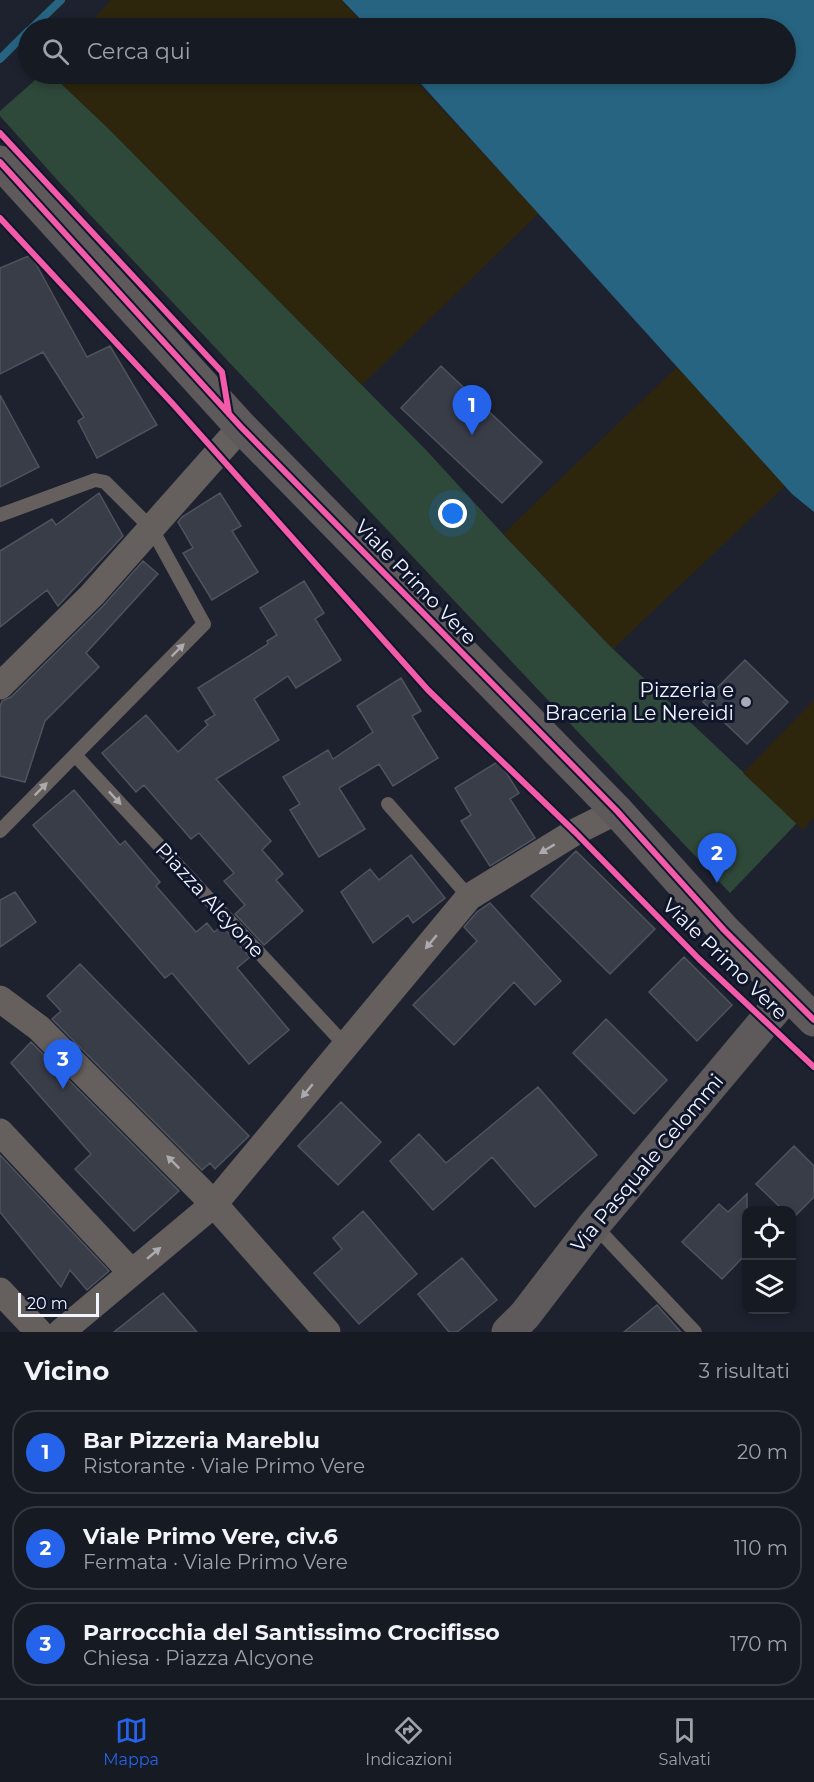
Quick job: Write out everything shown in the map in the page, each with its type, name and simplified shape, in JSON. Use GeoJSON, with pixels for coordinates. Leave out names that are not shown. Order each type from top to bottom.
{"type":"FeatureCollection","features":[{"type":"Feature","properties":{"kind":"street","name":"Viale Primo Vere"},"geometry":{"type":"LineString","coordinates":[[0,162],[241,427],[617,811],[730,936],[814,1020]]}},
{"type":"Feature","properties":{"kind":"street"},"geometry":{"type":"LineString","coordinates":[[0,686],[92,595],[241,427]]}},
{"type":"Feature","properties":{"kind":"street"},"geometry":{"type":"LineString","coordinates":[[62,1332],[214,1204],[469,897],[575,832],[617,811]]}},
{"type":"Feature","properties":{"kind":"street","name":"Via Pasquale Celommi"},"geometry":{"type":"LineString","coordinates":[[508,1332],[525,1315],[594,1225],[787,995]]}},
{"type":"Feature","properties":{"kind":"street"},"geometry":{"type":"LineString","coordinates":[[0,999],[39,1028],[214,1204],[327,1332]]}},
{"type":"Feature","properties":{"kind":"street"},"geometry":{"type":"LineString","coordinates":[[0,1132],[131,1272]]}},
{"type":"Feature","properties":{"kind":"street"},"geometry":{"type":"LineString","coordinates":[[0,1291],[39,1332]]}},
{"type":"Feature","properties":{"kind":"lane"},"geometry":{"type":"LineString","coordinates":[[0,515],[72,488],[100,480],[105,482],[152,529],[204,624],[0,831]]}},
{"type":"Feature","properties":{"kind":"lane","name":"Piazza Alcyone"},"geometry":{"type":"LineString","coordinates":[[75,755],[345,1045]]}},
{"type":"Feature","properties":{"kind":"lane"},"geometry":{"type":"LineString","coordinates":[[388,804],[469,897]]}},
{"type":"Feature","properties":{"kind":"lane"},"geometry":{"type":"LineString","coordinates":[[594,1225],[695,1332]]}},
{"type":"Feature","properties":{"kind":"green space"},"geometry":{"type":"Polygon","coordinates":[[[31,84],[62,84],[111,131],[427,451],[613,649],[797,823],[730,893],[60,183],[0,116],[0,111],[31,84]]]}},
{"type":"Feature","properties":{"kind":"sand"},"geometry":{"type":"Polygon","coordinates":[[[111,0],[341,0],[358,18],[94,18],[111,0]]]}},
{"type":"Feature","properties":{"kind":"sand"},"geometry":{"type":"Polygon","coordinates":[[[62,84],[418,84],[539,213],[362,385],[62,84]]]}},
{"type":"Feature","properties":{"kind":"sand"},"geometry":{"type":"Polygon","coordinates":[[[677,367],[785,486],[613,649],[503,534],[677,367]]]}},
{"type":"Feature","properties":{"kind":"sand"},"geometry":{"type":"Polygon","coordinates":[[[814,700],[814,818],[803,830],[743,773],[814,700]]]}},
{"type":"Feature","properties":{"kind":"water"},"geometry":{"type":"Polygon","coordinates":[[[342,0],[814,0],[814,512],[792,494],[421,84],[796,84],[796,18],[359,18],[342,0]]]}},
{"type":"Feature","properties":{"kind":"building"},"geometry":{"type":"Polygon","coordinates":[[[31,255],[87,357],[110,346],[157,425],[97,458],[78,421],[84,417],[43,352],[0,374],[0,268],[31,255]]]}},
{"type":"Feature","properties":{"kind":"building"},"geometry":{"type":"Polygon","coordinates":[[[441,366],[542,462],[502,503],[401,408],[441,366]]]}},
{"type":"Feature","properties":{"kind":"building"},"geometry":{"type":"Polygon","coordinates":[[[0,395],[39,467],[0,487],[0,395]]]}},
{"type":"Feature","properties":{"kind":"building"},"geometry":{"type":"Polygon","coordinates":[[[99,493],[123,536],[58,606],[47,590],[0,627],[0,551],[52,519],[56,525],[99,493]]]}},
{"type":"Feature","properties":{"kind":"building"},"geometry":{"type":"Polygon","coordinates":[[[220,493],[241,526],[232,531],[258,572],[212,600],[183,553],[193,548],[178,522],[182,517],[220,493]]]}},
{"type":"Feature","properties":{"kind":"building"},"geometry":{"type":"Polygon","coordinates":[[[143,561],[158,574],[86,653],[99,667],[45,721],[25,782],[0,776],[0,707],[2,701],[11,697],[103,606],[143,561]]]}},
{"type":"Feature","properties":{"kind":"building"},"geometry":{"type":"Polygon","coordinates":[[[304,581],[324,613],[315,619],[341,660],[296,688],[288,676],[254,699],[279,740],[216,779],[271,841],[262,850],[283,874],[276,880],[303,911],[264,945],[235,914],[245,905],[224,881],[234,873],[199,833],[191,839],[144,785],[136,792],[102,753],[146,715],[178,752],[208,725],[205,721],[215,715],[198,688],[268,644],[267,641],[277,635],[260,608],[304,581]]]}},
{"type":"Feature","properties":{"kind":"building"},"geometry":{"type":"Polygon","coordinates":[[[745,660],[788,702],[747,744],[703,702],[745,660]]]}},
{"type":"Feature","properties":{"kind":"building"},"geometry":{"type":"Polygon","coordinates":[[[401,678],[421,711],[412,716],[438,758],[393,786],[379,764],[339,788],[365,829],[319,857],[290,810],[300,804],[283,777],[328,750],[333,759],[373,732],[357,706],[401,678]]]}},
{"type":"Feature","properties":{"kind":"building"},"geometry":{"type":"Polygon","coordinates":[[[499,761],[519,793],[510,799],[535,838],[490,866],[461,821],[471,815],[455,788],[499,761]]]}},
{"type":"Feature","properties":{"kind":"building"},"geometry":{"type":"Polygon","coordinates":[[[74,790],[120,845],[125,841],[160,882],[156,886],[196,932],[207,923],[214,932],[222,926],[250,957],[237,968],[289,1030],[249,1064],[172,973],[165,978],[33,825],[74,790]]]}},
{"type":"Feature","properties":{"kind":"building"},"geometry":{"type":"Polygon","coordinates":[[[576,851],[655,929],[610,974],[531,896],[576,851]]]}},
{"type":"Feature","properties":{"kind":"building"},"geometry":{"type":"Polygon","coordinates":[[[411,855],[445,898],[413,923],[408,915],[373,943],[341,892],[370,869],[379,880],[411,855]]]}},
{"type":"Feature","properties":{"kind":"building"},"geometry":{"type":"Polygon","coordinates":[[[15,892],[36,922],[0,947],[0,900],[15,892]]]}},
{"type":"Feature","properties":{"kind":"building"},"geometry":{"type":"Polygon","coordinates":[[[490,903],[561,981],[535,1005],[514,982],[454,1045],[413,1005],[477,941],[464,927],[477,912],[490,903]]]}},
{"type":"Feature","properties":{"kind":"building"},"geometry":{"type":"Polygon","coordinates":[[[684,957],[732,1005],[697,1041],[649,992],[684,957]]]}},
{"type":"Feature","properties":{"kind":"building"},"geometry":{"type":"Polygon","coordinates":[[[80,964],[249,1136],[215,1169],[210,1163],[202,1170],[52,1019],[61,1011],[47,996],[80,964]]]}},
{"type":"Feature","properties":{"kind":"building"},"geometry":{"type":"Polygon","coordinates":[[[606,1019],[667,1080],[634,1114],[573,1053],[606,1019]]]}},
{"type":"Feature","properties":{"kind":"building"},"geometry":{"type":"Polygon","coordinates":[[[31,1042],[179,1191],[134,1231],[75,1169],[91,1154],[11,1063],[31,1042]]]}},
{"type":"Feature","properties":{"kind":"building"},"geometry":{"type":"Polygon","coordinates":[[[538,1087],[597,1155],[535,1207],[492,1157],[433,1210],[390,1161],[419,1134],[446,1163],[538,1087]]]}},
{"type":"Feature","properties":{"kind":"building"},"geometry":{"type":"Polygon","coordinates":[[[341,1102],[381,1142],[338,1185],[298,1146],[341,1102]]]}},
{"type":"Feature","properties":{"kind":"building"},"geometry":{"type":"Polygon","coordinates":[[[794,1146],[814,1166],[814,1197],[796,1215],[796,1206],[779,1206],[756,1184],[794,1146]]]}},
{"type":"Feature","properties":{"kind":"building"},"geometry":{"type":"Polygon","coordinates":[[[0,1155],[109,1271],[87,1290],[70,1270],[61,1287],[0,1212],[0,1155]]]}},
{"type":"Feature","properties":{"kind":"building"},"geometry":{"type":"Polygon","coordinates":[[[747,1194],[747,1206],[742,1206],[742,1258],[722,1279],[682,1242],[719,1204],[728,1212],[747,1194]]]}},
{"type":"Feature","properties":{"kind":"building"},"geometry":{"type":"Polygon","coordinates":[[[363,1211],[417,1274],[359,1324],[314,1273],[342,1249],[333,1238],[363,1211]]]}},
{"type":"Feature","properties":{"kind":"building"},"geometry":{"type":"Polygon","coordinates":[[[462,1258],[497,1300],[457,1332],[449,1332],[418,1294],[462,1258]]]}},
{"type":"Feature","properties":{"kind":"building"},"geometry":{"type":"Polygon","coordinates":[[[163,1293],[197,1332],[114,1332],[163,1293]]]}},
{"type":"Feature","properties":{"kind":"building"},"geometry":{"type":"Polygon","coordinates":[[[657,1305],[681,1332],[624,1332],[657,1305]]]}},
{"type":"Feature","properties":{"kind":"waterway"},"geometry":{"type":"LineString","coordinates":[[42,18],[61,0]]}},
{"type":"Feature","properties":{"kind":"waterway"},"geometry":{"type":"LineString","coordinates":[[0,59],[18,41]]}},
{"type":"Feature","properties":{"kind":"cycle path"},"geometry":{"type":"LineString","coordinates":[[0,133],[222,372],[229,414]]}},
{"type":"Feature","properties":{"kind":"cycle path"},"geometry":{"type":"LineString","coordinates":[[0,162],[241,427],[617,811],[724,930],[814,1020]]}},
{"type":"Feature","properties":{"kind":"cycle path"},"geometry":{"type":"LineString","coordinates":[[0,218],[172,403],[428,690],[575,832],[699,959],[814,1067]]}},
{"type":"Feature","properties":{"kind":"place","name":"Bar Pizzeria Mareblu"},"geometry":{"type":"Point","coordinates":[472,435]}},
{"type":"Feature","properties":{"kind":"place","name":"Pizzeria e Braceria Le Nereidi"},"geometry":{"type":"Point","coordinates":[746,702]}},
{"type":"Feature","properties":{"kind":"place","name":"Viale Primo Vere, civ.6"},"geometry":{"type":"Point","coordinates":[717,883]}},
{"type":"Feature","properties":{"kind":"place","name":"Parrocchia del Santissimo Crocifisso"},"geometry":{"type":"Point","coordinates":[63,1089]}}]}
